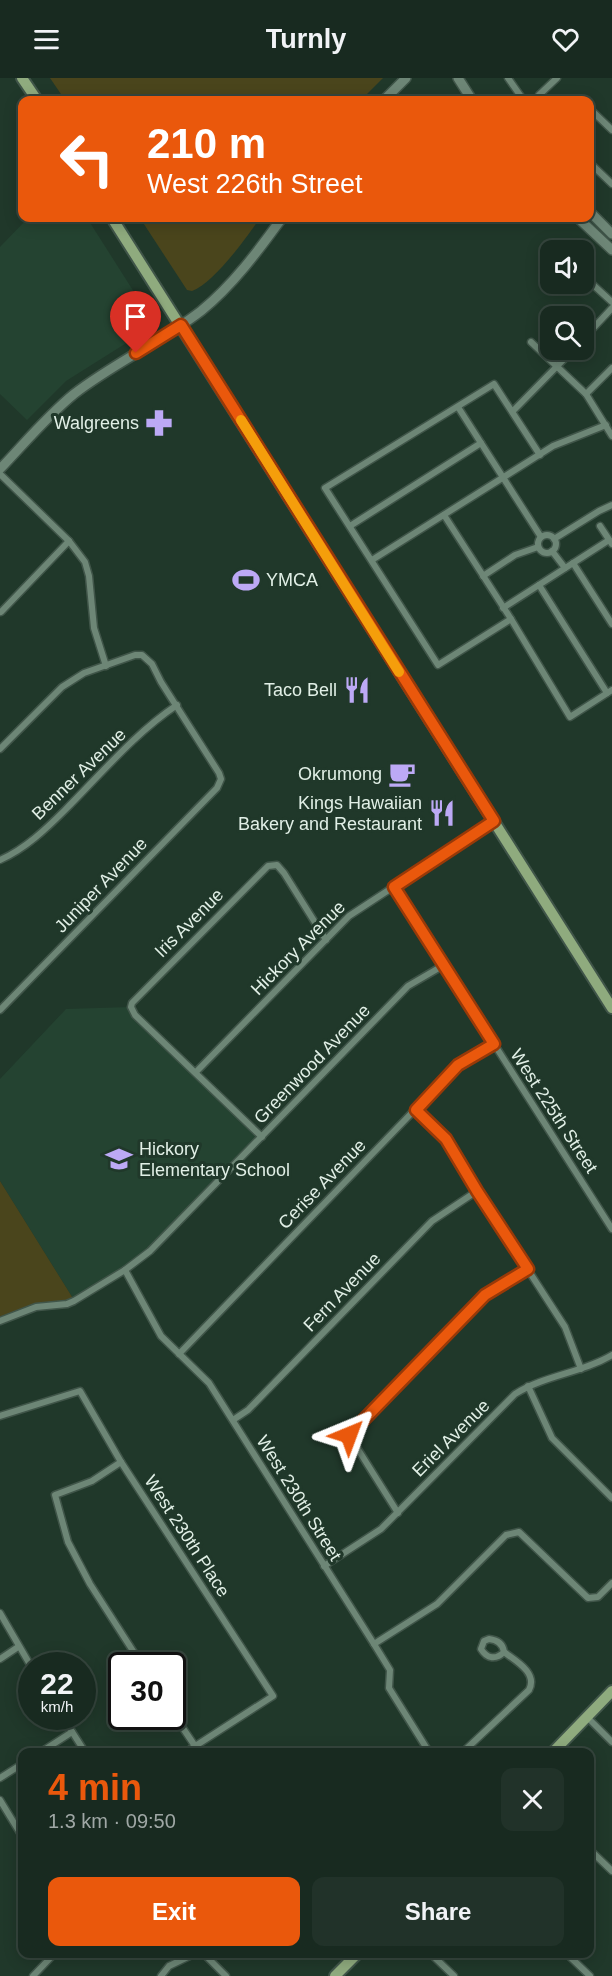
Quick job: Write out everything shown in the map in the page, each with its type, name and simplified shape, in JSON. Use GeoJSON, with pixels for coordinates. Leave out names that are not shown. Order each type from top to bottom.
{"type":"FeatureCollection","features":[{"type":"Feature","properties":{"kind":"main road"},"geometry":{"type":"LineString","coordinates":[[22,78],[34,96]]}},
{"type":"Feature","properties":{"kind":"main road"},"geometry":{"type":"LineString","coordinates":[[115,222],[612,1008]]}},
{"type":"Feature","properties":{"kind":"main road"},"geometry":{"type":"LineString","coordinates":[[557,1748],[612,1691]]}},
{"type":"Feature","properties":{"kind":"main road"},"geometry":{"type":"LineString","coordinates":[[335,1976],[353,1958]]}},
{"type":"Feature","properties":{"kind":"street"},"geometry":{"type":"LineString","coordinates":[[388,96],[406,78]]}},
{"type":"Feature","properties":{"kind":"street"},"geometry":{"type":"LineString","coordinates":[[458,78],[469,96]]}},
{"type":"Feature","properties":{"kind":"street"},"geometry":{"type":"LineString","coordinates":[[539,95],[556,78]]}},
{"type":"Feature","properties":{"kind":"street"},"geometry":{"type":"LineString","coordinates":[[512,80],[521,96]]}},
{"type":"Feature","properties":{"kind":"street"},"geometry":{"type":"LineString","coordinates":[[594,113],[612,130]]}},
{"type":"Feature","properties":{"kind":"street"},"geometry":{"type":"LineString","coordinates":[[594,167],[612,184]]}},
{"type":"Feature","properties":{"kind":"street"},"geometry":{"type":"LineString","coordinates":[[594,216],[612,234]]}},
{"type":"Feature","properties":{"kind":"street"},"geometry":{"type":"LineString","coordinates":[[0,469],[74,394],[201,311],[235,278],[279,222]]}},
{"type":"Feature","properties":{"kind":"street"},"geometry":{"type":"LineString","coordinates":[[583,222],[610,245]]}},
{"type":"Feature","properties":{"kind":"street"},"geometry":{"type":"LineString","coordinates":[[594,286],[612,302]]}},
{"type":"Feature","properties":{"kind":"street"},"geometry":{"type":"LineString","coordinates":[[594,326],[612,308]]}},
{"type":"Feature","properties":{"kind":"street"},"geometry":{"type":"LineString","coordinates":[[372,560],[553,446],[610,430],[586,394],[531,342]]}},
{"type":"Feature","properties":{"kind":"street"},"geometry":{"type":"LineString","coordinates":[[513,411],[564,360]]}},
{"type":"Feature","properties":{"kind":"street"},"geometry":{"type":"LineString","coordinates":[[586,394],[612,368]]}},
{"type":"Feature","properties":{"kind":"street"},"geometry":{"type":"LineString","coordinates":[[511,620],[438,664],[325,488],[494,384],[540,455]]}},
{"type":"Feature","properties":{"kind":"street"},"geometry":{"type":"LineString","coordinates":[[458,406],[542,537]]}},
{"type":"Feature","properties":{"kind":"street"},"geometry":{"type":"LineString","coordinates":[[350,526],[482,443]]}},
{"type":"Feature","properties":{"kind":"street"},"geometry":{"type":"LineString","coordinates":[[0,474],[69,541],[85,562],[89,576],[94,628],[106,666]]}},
{"type":"Feature","properties":{"kind":"street"},"geometry":{"type":"LineString","coordinates":[[554,538],[612,505]]}},
{"type":"Feature","properties":{"kind":"street"},"geometry":{"type":"LineString","coordinates":[[444,515],[570,717],[610,691],[538,585]]}},
{"type":"Feature","properties":{"kind":"street"},"geometry":{"type":"LineString","coordinates":[[503,608],[573,563],[611,542],[600,526]]}},
{"type":"Feature","properties":{"kind":"street"},"geometry":{"type":"LineString","coordinates":[[548,535],[554,538],[556,545],[552,551],[546,553],[538,547],[542,537],[548,535]]}},
{"type":"Feature","properties":{"kind":"street"},"geometry":{"type":"LineString","coordinates":[[1,612],[69,541]]}},
{"type":"Feature","properties":{"kind":"street"},"geometry":{"type":"LineString","coordinates":[[483,576],[515,555],[538,547]]}},
{"type":"Feature","properties":{"kind":"street"},"geometry":{"type":"LineString","coordinates":[[552,551],[565,568]]}},
{"type":"Feature","properties":{"kind":"street"},"geometry":{"type":"LineString","coordinates":[[573,563],[612,624]]}},
{"type":"Feature","properties":{"kind":"street"},"geometry":{"type":"LineString","coordinates":[[0,749],[62,687],[84,673],[135,655],[142,655],[152,664],[177,705]]}},
{"type":"Feature","properties":{"kind":"street","name":"Juniper Avenue"},"geometry":{"type":"LineString","coordinates":[[0,1010],[217,788],[221,779],[219,773],[177,705]]}},
{"type":"Feature","properties":{"kind":"street","name":"Benner Avenue"},"geometry":{"type":"LineString","coordinates":[[0,860],[17,852],[56,819],[152,724],[177,705]]}},
{"type":"Feature","properties":{"kind":"street","name":"Hickory Avenue"},"geometry":{"type":"LineString","coordinates":[[196,1072],[357,909],[494,821]]}},
{"type":"Feature","properties":{"kind":"street","name":"Iris Avenue"},"geometry":{"type":"LineString","coordinates":[[196,1072],[135,1015],[131,1006],[136,998],[263,868],[273,865],[281,868],[326,940]]}},
{"type":"Feature","properties":{"kind":"street","name":"West 225th Street"},"geometry":{"type":"LineString","coordinates":[[394,887],[612,1229]]}},
{"type":"Feature","properties":{"kind":"street","name":"Greenwood Avenue"},"geometry":{"type":"LineString","coordinates":[[0,1321],[36,1307],[67,1304],[125,1270],[150,1251],[408,986],[444,965]]}},
{"type":"Feature","properties":{"kind":"street","name":"Cerise Avenue"},"geometry":{"type":"LineString","coordinates":[[179,1354],[458,1065],[494,1044]]}},
{"type":"Feature","properties":{"kind":"street"},"geometry":{"type":"LineString","coordinates":[[196,1072],[262,1137]]}},
{"type":"Feature","properties":{"kind":"street"},"geometry":{"type":"LineString","coordinates":[[416,1110],[446,1139],[565,1327],[581,1369]]}},
{"type":"Feature","properties":{"kind":"street","name":"Fern Avenue"},"geometry":{"type":"LineString","coordinates":[[233,1420],[248,1410],[432,1221],[477,1191]]}},
{"type":"Feature","properties":{"kind":"street"},"geometry":{"type":"LineString","coordinates":[[398,1513],[349,1435],[485,1295],[528,1269]]}},
{"type":"Feature","properties":{"kind":"street","name":"West 230th Street"},"geometry":{"type":"LineString","coordinates":[[125,1270],[161,1336],[209,1383],[233,1420],[390,1670],[389,1688],[426,1748]]}},
{"type":"Feature","properties":{"kind":"street","name":"Eriel Avenue"},"geometry":{"type":"LineString","coordinates":[[324,1566],[381,1528],[398,1513],[515,1394],[528,1386],[581,1369],[612,1355]]}},
{"type":"Feature","properties":{"kind":"street"},"geometry":{"type":"LineString","coordinates":[[528,1386],[552,1438],[612,1498]]}},
{"type":"Feature","properties":{"kind":"street","name":"West 230th Place"},"geometry":{"type":"LineString","coordinates":[[0,1416],[80,1391],[122,1462],[273,1696],[195,1746]]}},
{"type":"Feature","properties":{"kind":"street"},"geometry":{"type":"LineString","coordinates":[[122,1462],[92,1481],[55,1495],[68,1542],[90,1584],[134,1652]]}},
{"type":"Feature","properties":{"kind":"street"},"geometry":{"type":"LineString","coordinates":[[374,1644],[437,1604],[506,1535],[519,1532],[588,1598],[598,1597],[612,1583]]}},
{"type":"Feature","properties":{"kind":"street"},"geometry":{"type":"LineString","coordinates":[[0,1614],[21,1652]]}},
{"type":"Feature","properties":{"kind":"street"},"geometry":{"type":"LineString","coordinates":[[0,1659],[18,1647]]}},
{"type":"Feature","properties":{"kind":"street"},"geometry":{"type":"LineString","coordinates":[[468,1748],[532,1685],[526,1669],[504,1652]]}},
{"type":"Feature","properties":{"kind":"street"},"geometry":{"type":"LineString","coordinates":[[587,1717],[612,1742]]}},
{"type":"Feature","properties":{"kind":"street"},"geometry":{"type":"LineString","coordinates":[[184,1730],[195,1746],[192,1748]]}},
{"type":"Feature","properties":{"kind":"street"},"geometry":{"type":"LineString","coordinates":[[47,1748],[72,1732],[82,1748]]}},
{"type":"Feature","properties":{"kind":"street"},"geometry":{"type":"LineString","coordinates":[[0,1778],[18,1767]]}},
{"type":"Feature","properties":{"kind":"street"},"geometry":{"type":"LineString","coordinates":[[0,1800],[18,1829]]}},
{"type":"Feature","properties":{"kind":"street"},"geometry":{"type":"LineString","coordinates":[[594,1854],[612,1871]]}},
{"type":"Feature","properties":{"kind":"street"},"geometry":{"type":"LineString","coordinates":[[33,1976],[50,1958]]}},
{"type":"Feature","properties":{"kind":"street"},"geometry":{"type":"LineString","coordinates":[[161,1976],[170,1966],[186,1958]]}},
{"type":"Feature","properties":{"kind":"street"},"geometry":{"type":"LineString","coordinates":[[208,1958],[226,1976]]}},
{"type":"Feature","properties":{"kind":"street"},"geometry":{"type":"LineString","coordinates":[[435,1958],[454,1976]]}},
{"type":"Feature","properties":{"kind":"street"},"geometry":{"type":"LineString","coordinates":[[571,1958],[590,1976]]}},
{"type":"Feature","properties":{"kind":"shaded area"},"geometry":{"type":"Polygon","coordinates":[[[50,78],[383,78],[365,96],[62,96],[50,78]]]}},
{"type":"Feature","properties":{"kind":"shaded area"},"geometry":{"type":"Polygon","coordinates":[[[24,222],[90,222],[155,325],[66,381],[27,420],[0,394],[0,247],[24,222]]]}},
{"type":"Feature","properties":{"kind":"shaded area"},"geometry":{"type":"Polygon","coordinates":[[[143,222],[257,222],[238,248],[210,279],[192,291],[187,290],[143,222]]]}},
{"type":"Feature","properties":{"kind":"shaded area","name":"Hickory Elementary School"},"geometry":{"type":"Polygon","coordinates":[[[131,1007],[260,1137],[138,1260],[74,1300],[0,1181],[0,1079],[66,1009],[131,1007]]]}},
{"type":"Feature","properties":{"kind":"shaded area"},"geometry":{"type":"Polygon","coordinates":[[[0,1181],[74,1300],[44,1305],[0,1320],[0,1181]]]}},
{"type":"Feature","properties":{"kind":"slow traffic"},"geometry":{"type":"LineString","coordinates":[[241,420],[399,672]]}},
{"type":"Feature","properties":{"kind":"place","name":"Walgreens"},"geometry":{"type":"Point","coordinates":[159,423]}},
{"type":"Feature","properties":{"kind":"place","name":"YMCA"},"geometry":{"type":"Point","coordinates":[246,580]}},
{"type":"Feature","properties":{"kind":"place","name":"Taco Bell"},"geometry":{"type":"Point","coordinates":[357,690]}},
{"type":"Feature","properties":{"kind":"place","name":"Okrumong"},"geometry":{"type":"Point","coordinates":[402,774]}},
{"type":"Feature","properties":{"kind":"place","name":"Kings Hawaiian Bakery and Restaurant"},"geometry":{"type":"Point","coordinates":[442,813]}},
{"type":"Feature","properties":{"kind":"place","name":"Hickory Elementary School"},"geometry":{"type":"Point","coordinates":[119,1159]}},
{"type":"Feature","properties":{"kind":"route"},"geometry":{"type":"LineString","coordinates":[[136,353],[181,325],[494,821],[394,887],[494,1044],[458,1065],[416,1110],[446,1139],[528,1269],[485,1295],[349,1435]]}}]}
